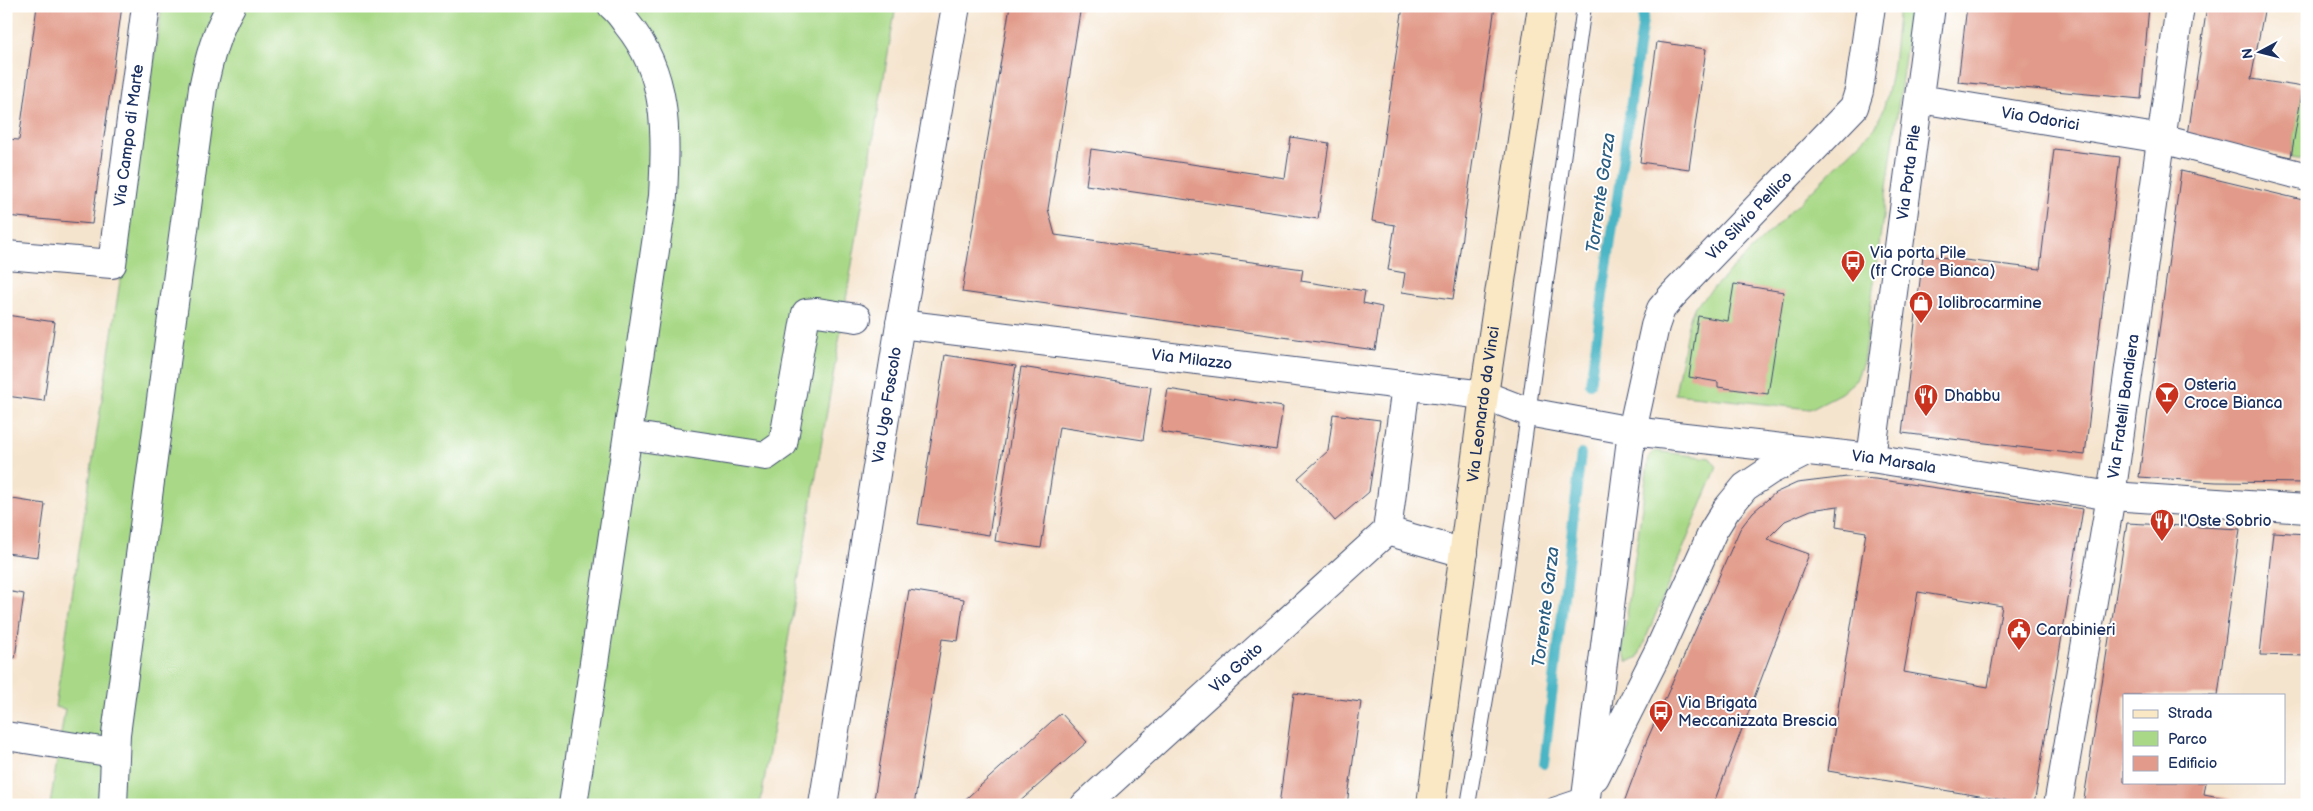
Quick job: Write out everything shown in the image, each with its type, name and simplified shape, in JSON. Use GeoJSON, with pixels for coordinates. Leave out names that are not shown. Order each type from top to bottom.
{"type":"FeatureCollection","features":[{"type":"Feature","properties":{"kind":"main road","name":"Via Leonardo da Vinci"},"geometry":{"type":"LineString","coordinates":[[1431,805],[1484,395],[1542,6]]}},
{"type":"Feature","properties":{"kind":"street","name":"Via Campo di Marte"},"geometry":{"type":"LineString","coordinates":[[6,255],[112,264],[146,6]]}},
{"type":"Feature","properties":{"kind":"street"},"geometry":{"type":"LineString","coordinates":[[113,805],[114,753],[203,88],[211,51],[222,21],[231,6]]}},
{"type":"Feature","properties":{"kind":"street"},"geometry":{"type":"LineString","coordinates":[[573,805],[663,196],[664,113],[655,72],[637,36],[612,6]]}},
{"type":"Feature","properties":{"kind":"street","name":"Via Ugo Foscolo"},"geometry":{"type":"LineString","coordinates":[[823,805],[900,324],[956,6]]}},
{"type":"Feature","properties":{"kind":"street","name":"Via Silvio Pellico"},"geometry":{"type":"LineString","coordinates":[[1632,431],[1651,343],[1662,309],[1672,296],[1854,107],[1859,91],[1870,6]]}},
{"type":"Feature","properties":{"kind":"street","name":"Via Porta Pile"},"geometry":{"type":"LineString","coordinates":[[1871,458],[1931,6]]}},
{"type":"Feature","properties":{"kind":"street","name":"Via Fratelli Bandiera"},"geometry":{"type":"LineString","coordinates":[[2058,805],[2111,496],[2180,6]]}},
{"type":"Feature","properties":{"kind":"street","name":"Via Odorici"},"geometry":{"type":"LineString","coordinates":[[1920,99],[2162,139],[2307,177]]}},
{"type":"Feature","properties":{"kind":"street"},"geometry":{"type":"LineString","coordinates":[[628,436],[766,456],[783,444],[806,313],[817,312],[857,318]]}},
{"type":"Feature","properties":{"kind":"street","name":"Via Milazzo"},"geometry":{"type":"LineString","coordinates":[[900,324],[1484,395]]}},
{"type":"Feature","properties":{"kind":"street"},"geometry":{"type":"LineString","coordinates":[[1406,385],[1387,532],[1464,553]]}},
{"type":"Feature","properties":{"kind":"street","name":"Via Marsala"},"geometry":{"type":"LineString","coordinates":[[1484,395],[1528,412],[1632,431],[1871,458],[2111,496],[2307,508]]}},
{"type":"Feature","properties":{"kind":"street"},"geometry":{"type":"LineString","coordinates":[[1585,799],[1632,431]]}},
{"type":"Feature","properties":{"kind":"street"},"geometry":{"type":"LineString","coordinates":[[1585,799],[1659,650],[1713,531],[1726,510],[1745,487],[1769,470],[1808,451]]}},
{"type":"Feature","properties":{"kind":"street","name":"Via Goito"},"geometry":{"type":"LineString","coordinates":[[1085,805],[1387,532]]}},
{"type":"Feature","properties":{"kind":"street"},"geometry":{"type":"LineString","coordinates":[[6,736],[114,753]]}},
{"type":"Feature","properties":{"kind":"lane"},"geometry":{"type":"LineString","coordinates":[[1468,805],[1502,604],[1584,6]]}},
{"type":"Feature","properties":{"kind":"lane"},"geometry":{"type":"LineString","coordinates":[[1553,805],[1585,799]]}},
{"type":"Feature","properties":{"kind":"green space"},"geometry":{"type":"Polygon","coordinates":[[[162,6],[896,6],[760,805],[50,805],[65,709],[55,707],[162,6]]]}},
{"type":"Feature","properties":{"kind":"green space"},"geometry":{"type":"Polygon","coordinates":[[[1899,6],[1912,6],[1863,362],[1856,380],[1841,393],[1810,409],[1675,394],[1689,320],[1695,306],[1875,128],[1890,84],[1899,6]]]}},
{"type":"Feature","properties":{"kind":"green space"},"geometry":{"type":"Polygon","coordinates":[[[2307,55],[2307,159],[2291,157],[2307,55]]]}},
{"type":"Feature","properties":{"kind":"green space"},"geometry":{"type":"Polygon","coordinates":[[[1655,451],[1710,458],[1717,467],[1638,657],[1628,662],[1622,651],[1649,456],[1655,451]]]}},
{"type":"Feature","properties":{"kind":"building"},"geometry":{"type":"Polygon","coordinates":[[[37,6],[122,6],[92,224],[6,216],[6,139],[19,140],[37,6]]]}},
{"type":"Feature","properties":{"kind":"building"},"geometry":{"type":"Polygon","coordinates":[[[1010,6],[1081,6],[1048,209],[1055,235],[1303,269],[1301,281],[1365,291],[1363,303],[1382,307],[1375,350],[962,292],[1010,6]]]}},
{"type":"Feature","properties":{"kind":"building"},"geometry":{"type":"Polygon","coordinates":[[[1403,6],[1495,6],[1453,299],[1402,292],[1405,273],[1388,270],[1395,225],[1372,221],[1403,6]]]}},
{"type":"Feature","properties":{"kind":"building"},"geometry":{"type":"Polygon","coordinates":[[[1967,6],[2149,6],[2141,99],[1958,82],[1967,6]]]}},
{"type":"Feature","properties":{"kind":"building"},"geometry":{"type":"Polygon","coordinates":[[[2207,6],[2265,6],[2251,79],[2303,87],[2291,157],[2188,135],[2207,6]]]}},
{"type":"Feature","properties":{"kind":"building"},"geometry":{"type":"Polygon","coordinates":[[[1657,42],[1706,49],[1689,169],[1640,162],[1657,42]]]}},
{"type":"Feature","properties":{"kind":"building"},"geometry":{"type":"Polygon","coordinates":[[[1291,137],[1329,143],[1318,219],[1086,185],[1091,149],[1285,178],[1291,137]]]}},
{"type":"Feature","properties":{"kind":"building"},"geometry":{"type":"Polygon","coordinates":[[[2054,149],[2120,157],[2085,455],[1902,433],[1923,255],[2040,269],[2054,149]]]}},
{"type":"Feature","properties":{"kind":"building"},"geometry":{"type":"Polygon","coordinates":[[[2181,171],[2307,201],[2307,483],[2216,482],[2139,477],[2181,171]]]}},
{"type":"Feature","properties":{"kind":"building"},"geometry":{"type":"Polygon","coordinates":[[[1734,284],[1784,292],[1768,394],[1718,387],[1718,382],[1689,377],[1698,316],[1728,321],[1734,284]]]}},
{"type":"Feature","properties":{"kind":"building"},"geometry":{"type":"Polygon","coordinates":[[[6,315],[55,322],[44,401],[6,396],[6,315]]]}},
{"type":"Feature","properties":{"kind":"building"},"geometry":{"type":"Polygon","coordinates":[[[945,355],[1016,366],[989,535],[918,524],[945,355]]]}},
{"type":"Feature","properties":{"kind":"building"},"geometry":{"type":"Polygon","coordinates":[[[1021,367],[1151,387],[1143,440],[1059,427],[1041,548],[995,541],[1021,367]]]}},
{"type":"Feature","properties":{"kind":"building"},"geometry":{"type":"Polygon","coordinates":[[[1168,389],[1283,407],[1276,450],[1161,432],[1168,389]]]}},
{"type":"Feature","properties":{"kind":"building"},"geometry":{"type":"Polygon","coordinates":[[[1333,414],[1380,420],[1369,492],[1335,521],[1298,478],[1328,451],[1333,414]]]}},
{"type":"Feature","properties":{"kind":"building"},"geometry":{"type":"Polygon","coordinates":[[[1847,477],[1875,479],[2083,509],[2034,805],[1828,771],[1866,532],[1836,527],[1838,506],[1811,510],[1785,521],[1767,539],[1809,554],[1713,805],[1623,805],[1647,740],[1740,529],[1753,512],[1775,493],[1797,483],[1847,477]],[[1918,592],[1904,672],[1988,687],[2002,606],[1918,592]]]}},
{"type":"Feature","properties":{"kind":"building"},"geometry":{"type":"Polygon","coordinates":[[[6,498],[45,504],[38,557],[6,553],[6,498]]]}},
{"type":"Feature","properties":{"kind":"building"},"geometry":{"type":"Polygon","coordinates":[[[2127,523],[2240,529],[2218,694],[2123,694],[2123,784],[2206,784],[2204,794],[2260,805],[2083,805],[2127,523]]]}},
{"type":"Feature","properties":{"kind":"building"},"geometry":{"type":"Polygon","coordinates":[[[2273,532],[2307,534],[2307,656],[2260,655],[2273,532]]]}},
{"type":"Feature","properties":{"kind":"building"},"geometry":{"type":"Polygon","coordinates":[[[909,590],[964,599],[958,641],[942,639],[914,805],[873,805],[909,590]]]}},
{"type":"Feature","properties":{"kind":"building"},"geometry":{"type":"Polygon","coordinates":[[[6,591],[24,594],[15,658],[6,657],[6,591]]]}},
{"type":"Feature","properties":{"kind":"building"},"geometry":{"type":"Polygon","coordinates":[[[1294,693],[1361,702],[1347,805],[1279,805],[1294,693]]]}},
{"type":"Feature","properties":{"kind":"building"},"geometry":{"type":"Polygon","coordinates":[[[1061,713],[1087,742],[1016,805],[959,805],[1061,713]]]}},
{"type":"Feature","properties":{"kind":"waterway","name":"Torrente Garza"},"geometry":{"type":"LineString","coordinates":[[1590,384],[1645,6]]}},
{"type":"Feature","properties":{"kind":"waterway","name":"Torrente Garza"},"geometry":{"type":"LineString","coordinates":[[1544,764],[1581,454]]}},
{"type":"Feature","properties":{"kind":"place","name":"Via porta Pile (fr Croce Bianca)"},"geometry":{"type":"Point","coordinates":[1853,283]}},
{"type":"Feature","properties":{"kind":"place","name":"Iolibrocarmine"},"geometry":{"type":"Point","coordinates":[1921,324]}},
{"type":"Feature","properties":{"kind":"place","name":"Osteria Croce Bianca"},"geometry":{"type":"Point","coordinates":[2167,415]}},
{"type":"Feature","properties":{"kind":"place","name":"Dhabbu"},"geometry":{"type":"Point","coordinates":[1926,417]}},
{"type":"Feature","properties":{"kind":"place","name":"l'Oste Sobrio"},"geometry":{"type":"Point","coordinates":[2162,542]}},
{"type":"Feature","properties":{"kind":"place","name":"Carabinieri"},"geometry":{"type":"Point","coordinates":[2019,651]}},
{"type":"Feature","properties":{"kind":"place","name":"Via Brigata Meccanizzata Brescia"},"geometry":{"type":"Point","coordinates":[1661,733]}}]}
